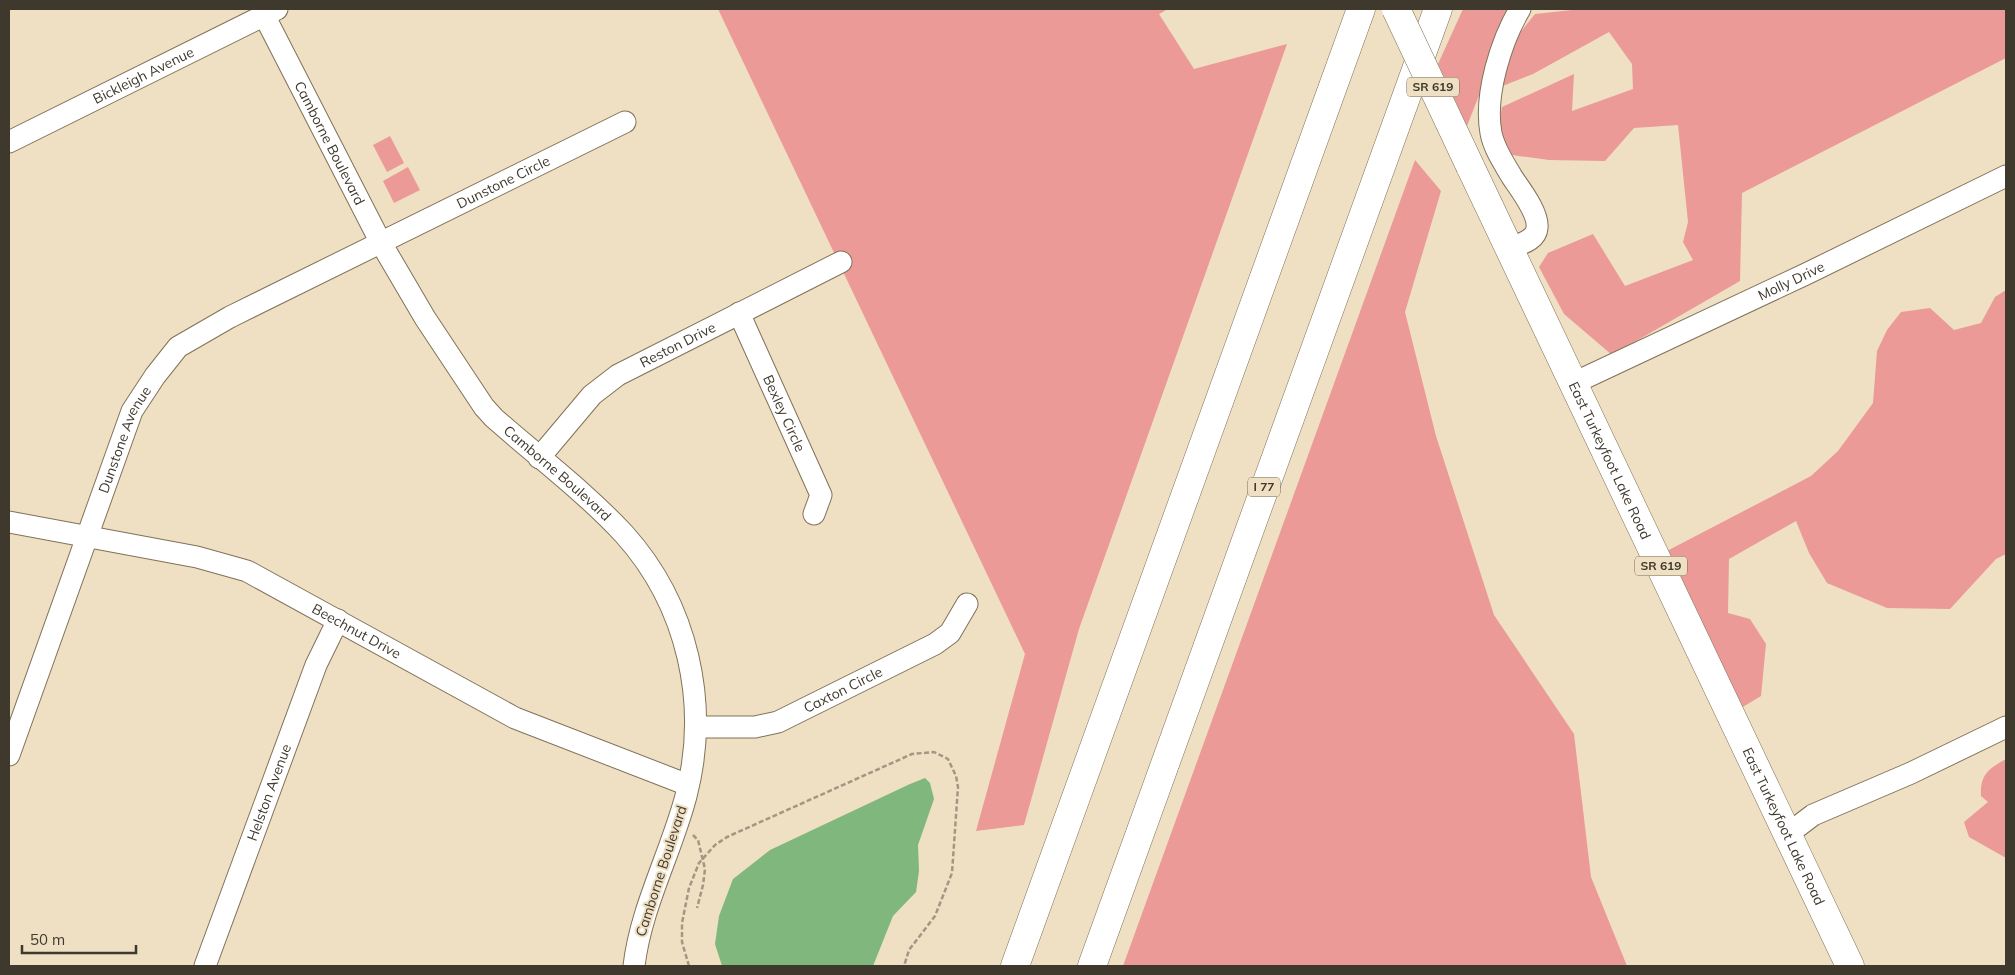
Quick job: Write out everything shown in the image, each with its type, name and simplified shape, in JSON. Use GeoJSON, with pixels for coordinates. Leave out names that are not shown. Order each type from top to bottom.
{"type":"FeatureCollection","features":[{"type":"Feature","properties":{"kind":"main road"},"geometry":{"type":"LineString","coordinates":[[1016,966],[1361,9]]}},
{"type":"Feature","properties":{"kind":"main road","name":"East Turkeyfoot Lake Road"},"geometry":{"type":"LineString","coordinates":[[1396,9],[1850,966]]}},
{"type":"Feature","properties":{"kind":"main road","name":"I 77"},"geometry":{"type":"LineString","coordinates":[[1092,966],[1438,9]]}},
{"type":"Feature","properties":{"kind":"street"},"geometry":{"type":"LineString","coordinates":[[1509,249],[1533,238],[1538,224],[1527,200],[1506,168],[1495,145],[1490,122],[1495,68],[1502,47],[1520,9]]}},
{"type":"Feature","properties":{"kind":"street","name":"Bickleigh Avenue"},"geometry":{"type":"LineString","coordinates":[[9,142],[266,10]]}},
{"type":"Feature","properties":{"kind":"street","name":"Camborne Boulevard"},"geometry":{"type":"LineString","coordinates":[[266,10],[381,243],[425,318],[484,407],[623,533],[659,582],[673,610],[692,671],[696,727],[688,785],[675,830],[642,923],[634,966]]}},
{"type":"Feature","properties":{"kind":"street","name":"Dunstone Circle"},"geometry":{"type":"LineString","coordinates":[[381,243],[625,122]]}},
{"type":"Feature","properties":{"kind":"street","name":"Molly Drive"},"geometry":{"type":"LineString","coordinates":[[1574,383],[1806,274],[2006,176]]}},
{"type":"Feature","properties":{"kind":"street","name":"Dunstone Avenue"},"geometry":{"type":"LineString","coordinates":[[9,755],[132,411],[155,376],[178,347],[230,317],[381,243]]}},
{"type":"Feature","properties":{"kind":"street","name":"Reston Drive"},"geometry":{"type":"LineString","coordinates":[[539,458],[592,395],[618,374],[841,262]]}},
{"type":"Feature","properties":{"kind":"street","name":"Bexley Circle"},"geometry":{"type":"LineString","coordinates":[[739,314],[821,495],[814,514]]}},
{"type":"Feature","properties":{"kind":"street","name":"Beechnut Drive"},"geometry":{"type":"LineString","coordinates":[[9,522],[197,556],[260,576],[515,718],[688,785]]}},
{"type":"Feature","properties":{"kind":"street","name":"Caxton Circle"},"geometry":{"type":"LineString","coordinates":[[696,727],[755,727],[778,722],[935,644],[950,632],[967,604]]}},
{"type":"Feature","properties":{"kind":"street","name":"Helston Avenue"},"geometry":{"type":"LineString","coordinates":[[205,966],[316,665],[338,620]]}},
{"type":"Feature","properties":{"kind":"street"},"geometry":{"type":"LineString","coordinates":[[1788,834],[1813,815],[1911,773],[2006,727]]}},
{"type":"Feature","properties":{"kind":"path"},"geometry":{"type":"LineString","coordinates":[[689,966],[682,942],[682,923],[689,888],[699,863],[715,845],[727,837],[912,754],[934,752],[948,759],[958,787],[952,847],[952,873],[935,916],[909,950],[904,966]]}},
{"type":"Feature","properties":{"kind":"path"},"geometry":{"type":"LineString","coordinates":[[675,830],[689,832],[698,840],[705,869],[704,886],[696,908]]}},
{"type":"Feature","properties":{"kind":"shaded area"},"geometry":{"type":"Polygon","coordinates":[[[718,9],[1168,9],[1159,14],[1194,69],[1287,44],[1079,629],[1024,825],[976,831],[1025,654],[718,9]]]}},
{"type":"Feature","properties":{"kind":"shaded area"},"geometry":{"type":"Polygon","coordinates":[[[1463,9],[1513,9],[1467,126],[1438,64],[1463,9]]]}},
{"type":"Feature","properties":{"kind":"shaded area"},"geometry":{"type":"Polygon","coordinates":[[[1581,9],[2006,9],[2006,58],[1742,193],[1740,281],[1612,355],[1564,314],[1539,267],[1548,253],[1593,234],[1625,286],[1693,260],[1683,242],[1688,222],[1678,125],[1634,128],[1605,161],[1549,160],[1512,155],[1497,136],[1502,107],[1574,74],[1572,111],[1633,89],[1632,64],[1609,32],[1533,74],[1500,87],[1511,44],[1535,14],[1581,9]]]}},
{"type":"Feature","properties":{"kind":"shaded area"},"geometry":{"type":"Polygon","coordinates":[[[390,136],[404,163],[387,172],[373,145],[390,136]]]}},
{"type":"Feature","properties":{"kind":"shaded area"},"geometry":{"type":"Polygon","coordinates":[[[1415,160],[1441,191],[1405,312],[1436,436],[1494,615],[1574,734],[1591,877],[1627,966],[1123,966],[1415,160]]]}},
{"type":"Feature","properties":{"kind":"shaded area"},"geometry":{"type":"Polygon","coordinates":[[[408,167],[420,190],[394,203],[383,181],[408,167]]]}},
{"type":"Feature","properties":{"kind":"shaded area"},"geometry":{"type":"Polygon","coordinates":[[[2006,290],[2006,554],[1996,559],[1950,609],[1887,608],[1827,583],[1809,553],[1796,521],[1729,559],[1728,613],[1750,619],[1766,644],[1761,696],[1741,708],[1665,552],[1811,476],[1838,451],[1873,403],[1877,351],[1887,330],[1901,312],[1930,308],[1954,330],[1981,323],[1995,297],[2006,290]]]}},
{"type":"Feature","properties":{"kind":"shaded area"},"geometry":{"type":"Polygon","coordinates":[[[2006,759],[2006,858],[1969,837],[1964,822],[1988,802],[1981,796],[1982,783],[1986,773],[2006,759]]]}},
{"type":"Feature","properties":{"kind":"shaded area"},"geometry":{"type":"Polygon","coordinates":[[[925,778],[930,783],[934,799],[918,845],[919,871],[916,892],[893,916],[873,966],[722,966],[715,944],[719,916],[733,879],[770,850],[925,778]]]}}]}
